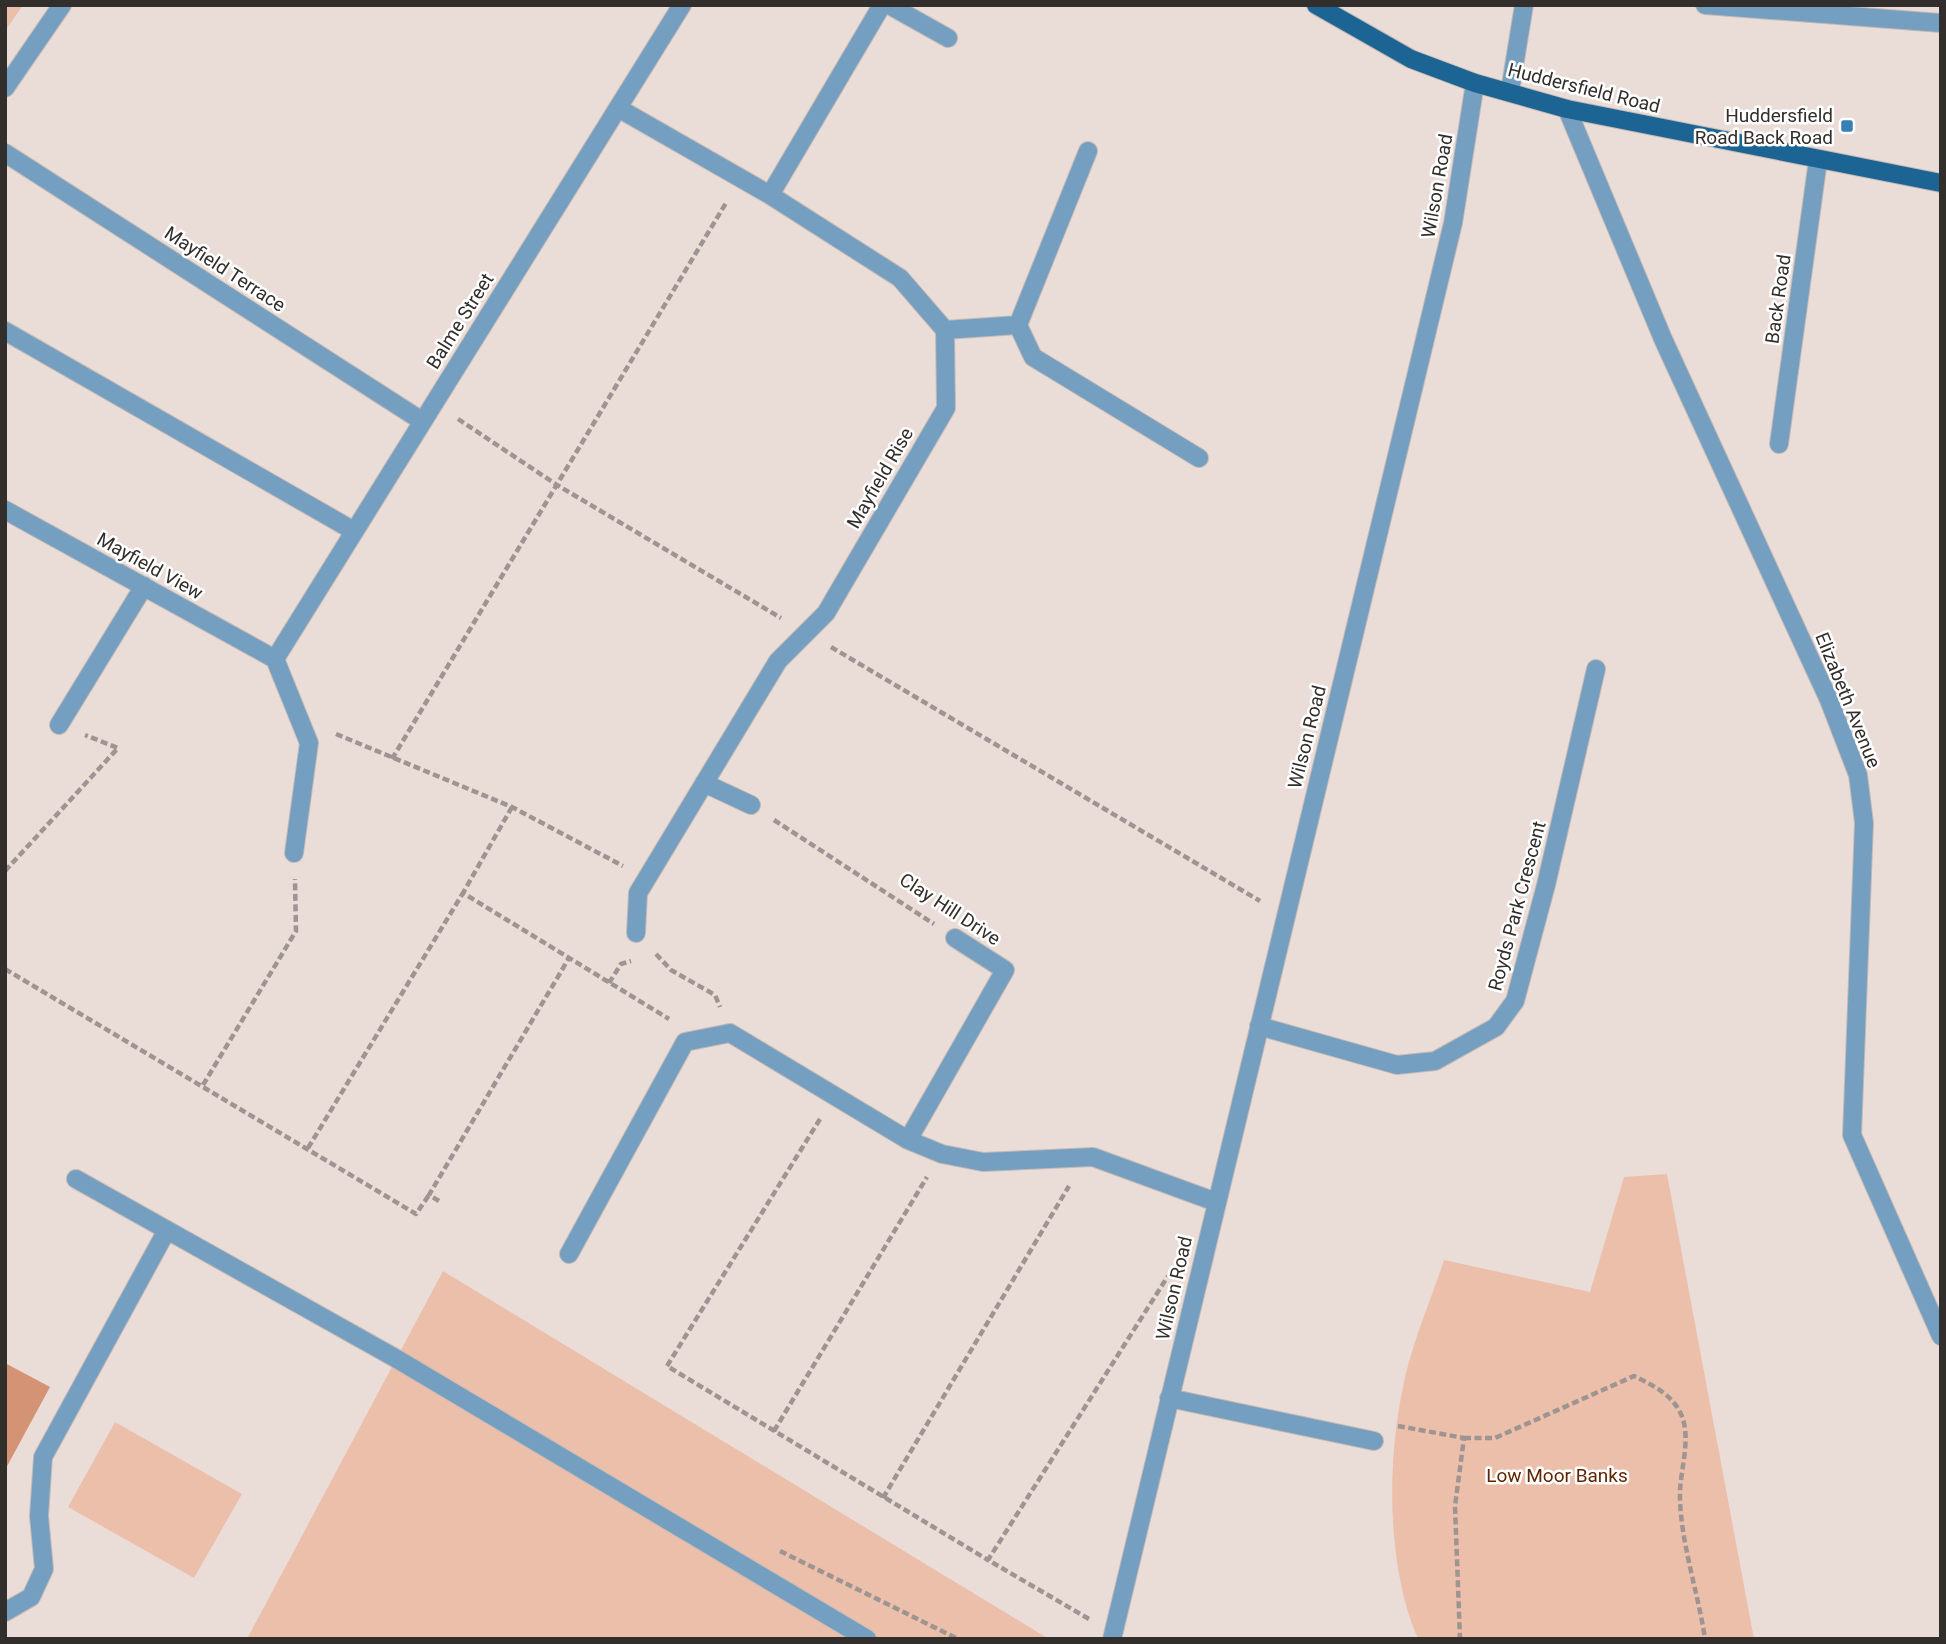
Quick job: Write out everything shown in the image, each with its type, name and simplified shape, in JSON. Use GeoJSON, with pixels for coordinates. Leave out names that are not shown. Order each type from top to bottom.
{"type":"FeatureCollection","features":[{"type":"Feature","properties":{"kind":"main road","name":"Huddersfield Road"},"geometry":{"type":"LineString","coordinates":[[1316,5],[1411,59],[1475,83],[1567,109],[1941,183]]}},
{"type":"Feature","properties":{"kind":"street"},"geometry":{"type":"LineString","coordinates":[[5,88],[62,5]]}},
{"type":"Feature","properties":{"kind":"street","name":"Balme Street"},"geometry":{"type":"LineString","coordinates":[[275,659],[682,5]]}},
{"type":"Feature","properties":{"kind":"street"},"geometry":{"type":"LineString","coordinates":[[770,195],[882,5]]}},
{"type":"Feature","properties":{"kind":"street"},"geometry":{"type":"LineString","coordinates":[[889,5],[948,38]]}},
{"type":"Feature","properties":{"kind":"street"},"geometry":{"type":"LineString","coordinates":[[1510,91],[1524,5]]}},
{"type":"Feature","properties":{"kind":"street"},"geometry":{"type":"LineString","coordinates":[[1705,5],[1941,23]]}},
{"type":"Feature","properties":{"kind":"street","name":"Wilson Road"},"geometry":{"type":"LineString","coordinates":[[1112,1636],[1454,223],[1475,83]]}},
{"type":"Feature","properties":{"kind":"street"},"geometry":{"type":"LineString","coordinates":[[618,108],[770,195],[900,278],[946,330],[1018,325]]}},
{"type":"Feature","properties":{"kind":"street","name":"Elizabeth Avenue"},"geometry":{"type":"LineString","coordinates":[[1567,109],[1663,339],[1829,700],[1857,775],[1864,823],[1852,1135],[1941,1336]]}},
{"type":"Feature","properties":{"kind":"street"},"geometry":{"type":"LineString","coordinates":[[1088,151],[1018,325],[1033,358],[1199,458]]}},
{"type":"Feature","properties":{"kind":"street","name":"Mayfield Terrace"},"geometry":{"type":"LineString","coordinates":[[5,153],[422,421]]}},
{"type":"Feature","properties":{"kind":"street","name":"Back Road"},"geometry":{"type":"LineString","coordinates":[[1779,444],[1818,160]]}},
{"type":"Feature","properties":{"kind":"street","name":"Mayfield Rise"},"geometry":{"type":"LineString","coordinates":[[806,632],[826,613],[946,408],[946,330]]}},
{"type":"Feature","properties":{"kind":"street"},"geometry":{"type":"LineString","coordinates":[[5,331],[354,531]]}},
{"type":"Feature","properties":{"kind":"street","name":"Mayfield View"},"geometry":{"type":"LineString","coordinates":[[5,510],[275,659]]}},
{"type":"Feature","properties":{"kind":"street"},"geometry":{"type":"LineString","coordinates":[[59,725],[144,586]]}},
{"type":"Feature","properties":{"kind":"street"},"geometry":{"type":"LineString","coordinates":[[636,933],[638,893],[778,661],[806,632]]}},
{"type":"Feature","properties":{"kind":"street"},"geometry":{"type":"LineString","coordinates":[[275,659],[309,743],[294,853]]}},
{"type":"Feature","properties":{"kind":"street","name":"Royds Park Crescent"},"geometry":{"type":"LineString","coordinates":[[1259,1026],[1397,1065],[1434,1062],[1496,1027],[1515,1001],[1546,885],[1596,669]]}},
{"type":"Feature","properties":{"kind":"street"},"geometry":{"type":"LineString","coordinates":[[705,783],[751,805]]}},
{"type":"Feature","properties":{"kind":"street","name":"Clay Hill Drive"},"geometry":{"type":"LineString","coordinates":[[908,1140],[1005,970],[955,938]]}},
{"type":"Feature","properties":{"kind":"street"},"geometry":{"type":"LineString","coordinates":[[569,1254],[685,1042],[730,1033],[908,1140],[942,1154],[983,1162],[1087,1157],[1145,1173],[1216,1202]]}},
{"type":"Feature","properties":{"kind":"street"},"geometry":{"type":"LineString","coordinates":[[76,1179],[397,1359],[589,1476],[867,1639]]}},
{"type":"Feature","properties":{"kind":"street"},"geometry":{"type":"LineString","coordinates":[[5,1612],[31,1597],[44,1569],[39,1516],[43,1457],[167,1230]]}},
{"type":"Feature","properties":{"kind":"street"},"geometry":{"type":"LineString","coordinates":[[1169,1398],[1374,1441]]}},
{"type":"Feature","properties":{"kind":"path"},"geometry":{"type":"LineString","coordinates":[[392,759],[740,178]]}},
{"type":"Feature","properties":{"kind":"path"},"geometry":{"type":"LineString","coordinates":[[434,403],[557,485],[1285,916]]}},
{"type":"Feature","properties":{"kind":"path"},"geometry":{"type":"LineString","coordinates":[[5,871],[118,748],[59,725]]}},
{"type":"Feature","properties":{"kind":"path"},"geometry":{"type":"LineString","coordinates":[[309,743],[335,733],[512,807],[647,879]]}},
{"type":"Feature","properties":{"kind":"path","name":"Clay Hill Drive"},"geometry":{"type":"LineString","coordinates":[[751,805],[955,938]]}},
{"type":"Feature","properties":{"kind":"path"},"geometry":{"type":"LineString","coordinates":[[308,1148],[463,893],[512,807]]}},
{"type":"Feature","properties":{"kind":"path"},"geometry":{"type":"LineString","coordinates":[[202,1086],[296,931],[294,853]]}},
{"type":"Feature","properties":{"kind":"path"},"geometry":{"type":"LineString","coordinates":[[463,893],[703,1039]]}},
{"type":"Feature","properties":{"kind":"path"},"geometry":{"type":"LineString","coordinates":[[609,983],[621,964],[655,953],[671,970],[715,995],[730,1033]]}},
{"type":"Feature","properties":{"kind":"path"},"geometry":{"type":"LineString","coordinates":[[5,970],[416,1214],[569,958]]}},
{"type":"Feature","properties":{"kind":"path"},"geometry":{"type":"LineString","coordinates":[[834,1096],[667,1366],[1112,1636]]}},
{"type":"Feature","properties":{"kind":"path"},"geometry":{"type":"LineString","coordinates":[[775,1432],[942,1154]]}},
{"type":"Feature","properties":{"kind":"path"},"geometry":{"type":"LineString","coordinates":[[883,1498],[1087,1157]]}},
{"type":"Feature","properties":{"kind":"path"},"geometry":{"type":"LineString","coordinates":[[429,1195],[439,1200]]}},
{"type":"Feature","properties":{"kind":"path"},"geometry":{"type":"LineString","coordinates":[[988,1560],[1172,1271]]}},
{"type":"Feature","properties":{"kind":"path"},"geometry":{"type":"LineString","coordinates":[[1374,1441],[1396,1426],[1464,1438],[1495,1437],[1634,1376],[1661,1389],[1681,1413],[1685,1448],[1680,1490],[1682,1529],[1698,1590],[1705,1639]]}},
{"type":"Feature","properties":{"kind":"path"},"geometry":{"type":"LineString","coordinates":[[1460,1639],[1455,1506],[1464,1438]]}},
{"type":"Feature","properties":{"kind":"green space"},"geometry":{"type":"Polygon","coordinates":[[[5,5],[23,5],[5,31],[5,5]]]}},
{"type":"Feature","properties":{"kind":"green space","name":"Low Moor Banks"},"geometry":{"type":"Polygon","coordinates":[[[1667,1174],[1754,1639],[1418,1639],[1400,1581],[1395,1549],[1392,1484],[1394,1452],[1406,1375],[1444,1260],[1590,1292],[1624,1177],[1667,1174]]]}},
{"type":"Feature","properties":{"kind":"green space"},"geometry":{"type":"Polygon","coordinates":[[[443,1271],[1049,1639],[247,1639],[443,1271]]]}},
{"type":"Feature","properties":{"kind":"green space"},"geometry":{"type":"Polygon","coordinates":[[[115,1422],[242,1494],[194,1578],[68,1507],[115,1422]]]}},
{"type":"Feature","properties":{"kind":"building"},"geometry":{"type":"Polygon","coordinates":[[[5,1363],[50,1387],[5,1470],[5,1363]]]}},
{"type":"Feature","properties":{"kind":"place","name":"Huddersfield Road Back Road"},"geometry":{"type":"Point","coordinates":[1847,126]}}]}
